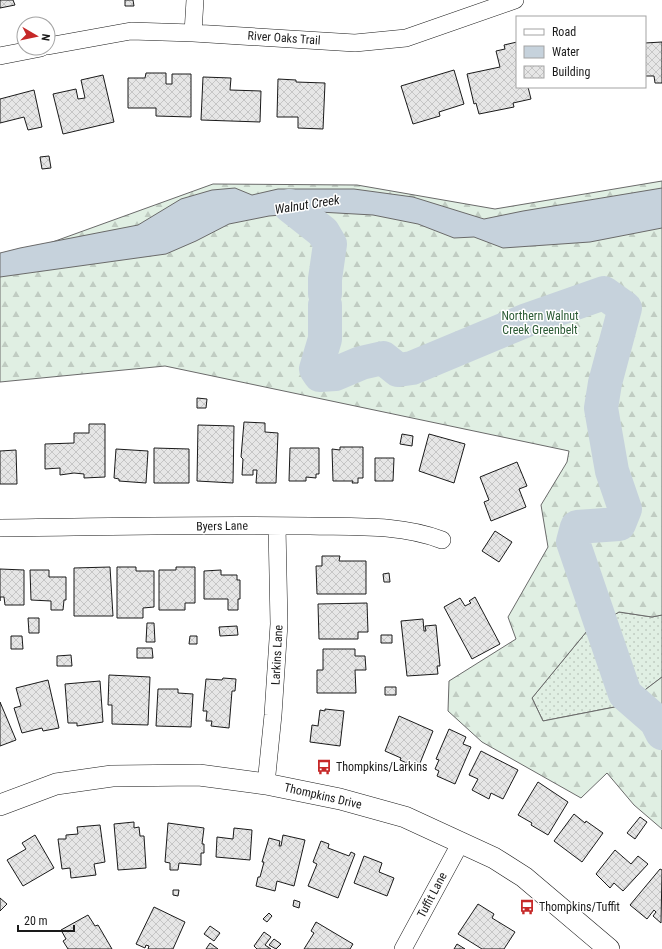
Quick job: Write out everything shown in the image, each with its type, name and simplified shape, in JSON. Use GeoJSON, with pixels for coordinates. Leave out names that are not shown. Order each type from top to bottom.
{"type":"FeatureCollection","features":[{"type":"Feature","properties":{"kind":"street"},"geometry":{"type":"LineString","coordinates":[[193,33],[195,0]]}},
{"type":"Feature","properties":{"kind":"street","name":"River Oaks Trail"},"geometry":{"type":"LineString","coordinates":[[56,45],[131,31],[193,33],[355,43],[406,38],[515,0]]}},
{"type":"Feature","properties":{"kind":"street"},"geometry":{"type":"LineString","coordinates":[[0,56],[16,53]]}},
{"type":"Feature","properties":{"kind":"street","name":"Byers Lane"},"geometry":{"type":"LineString","coordinates":[[0,528],[277,526],[398,528],[426,534],[442,540]]}},
{"type":"Feature","properties":{"kind":"street","name":"Larkins Lane"},"geometry":{"type":"LineString","coordinates":[[266,784],[273,715],[279,624],[277,526]]}},
{"type":"Feature","properties":{"kind":"street","name":"Thompkins Drive"},"geometry":{"type":"LineString","coordinates":[[0,805],[56,784],[112,776],[200,775],[266,784],[340,799],[405,818],[494,858],[524,877],[609,949]]}},
{"type":"Feature","properties":{"kind":"street","name":"Tuffit Lane"},"geometry":{"type":"LineString","coordinates":[[403,949],[461,842]]}},
{"type":"Feature","properties":{"kind":"green space","name":"Northern Walnut Creek Greenbelt"},"geometry":{"type":"Polygon","coordinates":[[[662,181],[662,615],[652,617],[619,612],[587,631],[532,698],[543,721],[625,705],[662,677],[662,829],[634,805],[607,773],[581,798],[482,742],[448,711],[449,681],[516,639],[508,617],[548,547],[541,505],[567,462],[569,451],[165,366],[0,382],[0,261],[213,184],[357,185],[495,209],[662,181]]]}},
{"type":"Feature","properties":{"kind":"green space"},"geometry":{"type":"Polygon","coordinates":[[[619,612],[652,617],[662,615],[662,677],[625,705],[543,721],[532,698],[587,631],[619,612]]]}},
{"type":"Feature","properties":{"kind":"water","name":"Walnut Creek"},"geometry":{"type":"Polygon","coordinates":[[[235,188],[252,195],[278,189],[354,189],[413,197],[484,219],[662,188],[662,228],[590,242],[503,248],[474,237],[454,238],[418,224],[373,215],[319,212],[269,216],[229,224],[166,254],[0,277],[0,253],[138,225],[181,199],[212,190],[235,188]]]}},
{"type":"Feature","properties":{"kind":"building"},"geometry":{"type":"Polygon","coordinates":[[[0,0],[13,0],[15,5],[0,8],[0,0]]]}},
{"type":"Feature","properties":{"kind":"building"},"geometry":{"type":"Polygon","coordinates":[[[125,0],[133,0],[134,6],[125,6],[125,0]]]}},
{"type":"Feature","properties":{"kind":"building"},"geometry":{"type":"Polygon","coordinates":[[[516,42],[516,88],[528,88],[531,99],[513,103],[514,107],[479,114],[476,103],[474,104],[467,74],[500,67],[496,51],[505,49],[504,45],[516,42]]]}},
{"type":"Feature","properties":{"kind":"building"},"geometry":{"type":"Polygon","coordinates":[[[662,42],[662,83],[655,83],[654,76],[646,76],[646,43],[662,42]]]}},
{"type":"Feature","properties":{"kind":"building"},"geometry":{"type":"Polygon","coordinates":[[[454,70],[464,104],[439,112],[440,116],[413,124],[401,86],[454,70]]]}},
{"type":"Feature","properties":{"kind":"building"},"geometry":{"type":"Polygon","coordinates":[[[146,73],[166,73],[166,84],[172,84],[172,74],[191,74],[191,117],[156,116],[156,108],[128,108],[128,78],[145,78],[146,73]]]}},
{"type":"Feature","properties":{"kind":"building"},"geometry":{"type":"Polygon","coordinates":[[[103,75],[114,122],[63,134],[53,94],[76,89],[78,99],[85,98],[81,80],[103,75]]]}},
{"type":"Feature","properties":{"kind":"building"},"geometry":{"type":"Polygon","coordinates":[[[203,77],[231,78],[230,90],[261,91],[260,122],[201,120],[203,77]]]}},
{"type":"Feature","properties":{"kind":"building"},"geometry":{"type":"Polygon","coordinates":[[[278,79],[296,80],[296,82],[325,83],[323,129],[298,128],[298,117],[277,117],[278,79]]]}},
{"type":"Feature","properties":{"kind":"building"},"geometry":{"type":"Polygon","coordinates":[[[34,90],[42,127],[28,130],[24,117],[0,123],[0,99],[34,90]]]}},
{"type":"Feature","properties":{"kind":"building"},"geometry":{"type":"Polygon","coordinates":[[[49,156],[51,168],[42,169],[40,157],[49,156]]]}},
{"type":"Feature","properties":{"kind":"building"},"geometry":{"type":"Polygon","coordinates":[[[197,398],[207,399],[206,408],[197,408],[197,398]]]}},
{"type":"Feature","properties":{"kind":"building"},"geometry":{"type":"Polygon","coordinates":[[[244,422],[265,423],[265,432],[278,433],[276,483],[256,483],[257,470],[253,470],[253,475],[242,475],[243,459],[241,457],[244,422]]]}},
{"type":"Feature","properties":{"kind":"building"},"geometry":{"type":"Polygon","coordinates":[[[89,424],[105,424],[105,477],[84,478],[84,474],[74,473],[60,475],[60,468],[45,469],[45,444],[74,443],[74,433],[89,433],[89,424]]]}},
{"type":"Feature","properties":{"kind":"building"},"geometry":{"type":"Polygon","coordinates":[[[198,425],[234,426],[233,483],[197,481],[198,425]]]}},
{"type":"Feature","properties":{"kind":"building"},"geometry":{"type":"Polygon","coordinates":[[[402,434],[413,436],[412,446],[400,444],[402,434]]]}},
{"type":"Feature","properties":{"kind":"building"},"geometry":{"type":"Polygon","coordinates":[[[429,434],[465,444],[454,483],[419,471],[429,434]]]}},
{"type":"Feature","properties":{"kind":"building"},"geometry":{"type":"Polygon","coordinates":[[[340,447],[363,447],[363,478],[358,478],[358,483],[352,483],[353,481],[333,481],[332,449],[340,450],[340,447]]]}},
{"type":"Feature","properties":{"kind":"building"},"geometry":{"type":"Polygon","coordinates":[[[154,448],[189,449],[189,483],[154,483],[154,448]]]}},
{"type":"Feature","properties":{"kind":"building"},"geometry":{"type":"Polygon","coordinates":[[[290,448],[319,448],[319,474],[316,474],[316,478],[306,477],[306,481],[289,481],[290,448]]]}},
{"type":"Feature","properties":{"kind":"building"},"geometry":{"type":"Polygon","coordinates":[[[116,449],[148,451],[146,483],[119,481],[119,479],[114,478],[116,449]]]}},
{"type":"Feature","properties":{"kind":"building"},"geometry":{"type":"Polygon","coordinates":[[[16,450],[17,484],[0,484],[0,451],[16,450]]]}},
{"type":"Feature","properties":{"kind":"building"},"geometry":{"type":"Polygon","coordinates":[[[375,458],[394,458],[393,481],[375,481],[375,458]]]}},
{"type":"Feature","properties":{"kind":"building"},"geometry":{"type":"Polygon","coordinates":[[[517,462],[527,486],[519,489],[526,507],[491,521],[484,502],[489,500],[480,477],[517,462]]]}},
{"type":"Feature","properties":{"kind":"building"},"geometry":{"type":"Polygon","coordinates":[[[495,531],[512,542],[499,562],[482,551],[495,531]]]}},
{"type":"Feature","properties":{"kind":"building"},"geometry":{"type":"Polygon","coordinates":[[[322,556],[340,556],[339,561],[366,561],[366,594],[317,594],[316,566],[322,566],[322,556]]]}},
{"type":"Feature","properties":{"kind":"building"},"geometry":{"type":"Polygon","coordinates":[[[110,567],[113,616],[74,616],[74,568],[110,567]]]}},
{"type":"Feature","properties":{"kind":"building"},"geometry":{"type":"Polygon","coordinates":[[[117,567],[136,567],[136,571],[154,571],[154,607],[143,608],[143,618],[117,618],[117,567]]]}},
{"type":"Feature","properties":{"kind":"building"},"geometry":{"type":"Polygon","coordinates":[[[176,567],[195,567],[195,603],[185,603],[185,610],[159,610],[159,570],[176,570],[176,567]]]}},
{"type":"Feature","properties":{"kind":"building"},"geometry":{"type":"Polygon","coordinates":[[[0,569],[24,570],[24,605],[5,605],[4,597],[0,597],[0,569]]]}},
{"type":"Feature","properties":{"kind":"building"},"geometry":{"type":"Polygon","coordinates":[[[30,570],[49,570],[49,577],[66,577],[66,600],[64,600],[63,610],[51,610],[51,601],[31,600],[30,570]]]}},
{"type":"Feature","properties":{"kind":"building"},"geometry":{"type":"Polygon","coordinates":[[[221,570],[221,575],[237,575],[237,580],[240,580],[240,599],[238,599],[238,610],[228,610],[228,599],[204,599],[204,571],[221,570]]]}},
{"type":"Feature","properties":{"kind":"building"},"geometry":{"type":"Polygon","coordinates":[[[389,573],[390,582],[384,582],[383,574],[389,573]]]}},
{"type":"Feature","properties":{"kind":"building"},"geometry":{"type":"Polygon","coordinates":[[[475,597],[500,644],[472,659],[444,607],[460,598],[465,606],[471,603],[469,601],[475,597]]]}},
{"type":"Feature","properties":{"kind":"building"},"geometry":{"type":"Polygon","coordinates":[[[367,603],[368,632],[358,632],[358,639],[319,639],[318,604],[367,603]]]}},
{"type":"Feature","properties":{"kind":"building"},"geometry":{"type":"Polygon","coordinates":[[[28,618],[39,618],[39,633],[29,633],[28,618]]]}},
{"type":"Feature","properties":{"kind":"building"},"geometry":{"type":"Polygon","coordinates":[[[423,619],[424,631],[426,631],[425,626],[436,625],[440,666],[437,666],[438,674],[407,676],[401,621],[423,619]]]}},
{"type":"Feature","properties":{"kind":"building"},"geometry":{"type":"Polygon","coordinates":[[[147,623],[154,623],[155,642],[146,642],[147,623]]]}},
{"type":"Feature","properties":{"kind":"building"},"geometry":{"type":"Polygon","coordinates":[[[237,626],[238,635],[220,636],[219,627],[237,626]]]}},
{"type":"Feature","properties":{"kind":"building"},"geometry":{"type":"Polygon","coordinates":[[[381,635],[392,635],[392,643],[381,643],[381,635]]]}},
{"type":"Feature","properties":{"kind":"building"},"geometry":{"type":"Polygon","coordinates":[[[11,636],[22,636],[23,649],[11,649],[11,636]]]}},
{"type":"Feature","properties":{"kind":"building"},"geometry":{"type":"Polygon","coordinates":[[[190,636],[197,636],[197,644],[189,644],[190,636]]]}},
{"type":"Feature","properties":{"kind":"building"},"geometry":{"type":"Polygon","coordinates":[[[137,648],[152,648],[153,658],[137,658],[137,648]]]}},
{"type":"Feature","properties":{"kind":"building"},"geometry":{"type":"Polygon","coordinates":[[[323,649],[355,649],[355,656],[365,656],[366,670],[355,670],[356,693],[317,693],[317,670],[323,670],[323,649]]]}},
{"type":"Feature","properties":{"kind":"building"},"geometry":{"type":"Polygon","coordinates":[[[71,655],[72,666],[57,666],[57,656],[71,655]]]}},
{"type":"Feature","properties":{"kind":"building"},"geometry":{"type":"Polygon","coordinates":[[[109,675],[150,677],[148,725],[112,724],[112,705],[108,705],[109,675]]]}},
{"type":"Feature","properties":{"kind":"building"},"geometry":{"type":"Polygon","coordinates":[[[223,678],[236,679],[235,691],[232,691],[229,728],[211,726],[212,721],[206,721],[207,711],[203,711],[206,679],[222,680],[223,678]]]}},
{"type":"Feature","properties":{"kind":"building"},"geometry":{"type":"Polygon","coordinates":[[[48,680],[59,728],[43,731],[42,728],[22,733],[14,708],[21,706],[16,688],[48,680]]]}},
{"type":"Feature","properties":{"kind":"building"},"geometry":{"type":"Polygon","coordinates":[[[100,681],[103,722],[77,726],[77,723],[68,723],[65,684],[100,681]]]}},
{"type":"Feature","properties":{"kind":"building"},"geometry":{"type":"Polygon","coordinates":[[[385,687],[396,687],[396,695],[385,695],[385,687]]]}},
{"type":"Feature","properties":{"kind":"building"},"geometry":{"type":"Polygon","coordinates":[[[158,689],[178,689],[178,693],[193,694],[191,727],[156,726],[158,689]]]}},
{"type":"Feature","properties":{"kind":"building"},"geometry":{"type":"Polygon","coordinates":[[[0,702],[16,740],[0,746],[0,702]]]}},
{"type":"Feature","properties":{"kind":"building"},"geometry":{"type":"Polygon","coordinates":[[[325,709],[344,711],[340,746],[310,742],[312,725],[318,726],[320,710],[325,711],[325,709]]]}},
{"type":"Feature","properties":{"kind":"building"},"geometry":{"type":"Polygon","coordinates":[[[399,716],[433,731],[418,768],[385,751],[399,716]]]}},
{"type":"Feature","properties":{"kind":"building"},"geometry":{"type":"Polygon","coordinates":[[[449,729],[466,737],[463,744],[471,747],[455,784],[437,776],[439,771],[435,769],[439,760],[436,759],[449,729]]]}},
{"type":"Feature","properties":{"kind":"building"},"geometry":{"type":"Polygon","coordinates":[[[481,751],[518,770],[503,799],[491,793],[489,799],[472,790],[478,779],[469,775],[481,751]]]}},
{"type":"Feature","properties":{"kind":"building"},"geometry":{"type":"Polygon","coordinates":[[[538,782],[568,802],[548,835],[518,815],[538,782]]]}},
{"type":"Feature","properties":{"kind":"building"},"geometry":{"type":"Polygon","coordinates":[[[574,814],[585,823],[586,821],[603,833],[582,862],[554,841],[574,814]]]}},
{"type":"Feature","properties":{"kind":"building"},"geometry":{"type":"Polygon","coordinates":[[[640,817],[647,822],[635,839],[627,833],[640,817]]]}},
{"type":"Feature","properties":{"kind":"building"},"geometry":{"type":"Polygon","coordinates":[[[134,822],[134,828],[139,827],[140,836],[144,836],[146,868],[118,870],[114,824],[134,822]]]}},
{"type":"Feature","properties":{"kind":"building"},"geometry":{"type":"Polygon","coordinates":[[[168,823],[204,828],[202,844],[204,844],[204,853],[201,853],[201,865],[179,863],[178,870],[170,870],[170,863],[165,862],[168,823]]]}},
{"type":"Feature","properties":{"kind":"building"},"geometry":{"type":"Polygon","coordinates":[[[100,825],[105,862],[94,864],[96,875],[71,878],[70,868],[62,869],[58,839],[66,839],[66,835],[78,834],[77,827],[100,825]]]}},
{"type":"Feature","properties":{"kind":"building"},"geometry":{"type":"Polygon","coordinates":[[[234,828],[252,830],[250,860],[216,857],[217,837],[233,839],[234,828]]]}},
{"type":"Feature","properties":{"kind":"building"},"geometry":{"type":"Polygon","coordinates":[[[35,835],[54,868],[23,886],[7,860],[26,849],[22,843],[35,835]]]}},
{"type":"Feature","properties":{"kind":"building"},"geometry":{"type":"Polygon","coordinates":[[[283,835],[305,840],[294,886],[277,881],[275,891],[256,886],[258,877],[260,877],[264,862],[262,862],[269,838],[280,841],[279,846],[281,846],[283,835]]]}},
{"type":"Feature","properties":{"kind":"building"},"geometry":{"type":"Polygon","coordinates":[[[321,841],[329,844],[328,848],[349,856],[351,852],[355,854],[338,898],[308,886],[317,864],[313,862],[321,841]]]}},
{"type":"Feature","properties":{"kind":"building"},"geometry":{"type":"Polygon","coordinates":[[[615,850],[631,864],[638,856],[648,864],[623,891],[614,883],[610,888],[596,874],[615,850]]]}},
{"type":"Feature","properties":{"kind":"building"},"geometry":{"type":"Polygon","coordinates":[[[364,856],[382,863],[379,872],[394,878],[387,896],[354,883],[364,856]]]}},
{"type":"Feature","properties":{"kind":"building"},"geometry":{"type":"Polygon","coordinates":[[[660,869],[662,870],[661,923],[653,916],[656,912],[654,910],[647,919],[630,905],[660,869]]]}},
{"type":"Feature","properties":{"kind":"building"},"geometry":{"type":"Polygon","coordinates":[[[173,890],[179,890],[178,896],[173,895],[173,890]]]}},
{"type":"Feature","properties":{"kind":"building"},"geometry":{"type":"Polygon","coordinates":[[[0,898],[7,904],[0,911],[0,898]]]}},
{"type":"Feature","properties":{"kind":"building"},"geometry":{"type":"Polygon","coordinates":[[[294,900],[300,902],[299,908],[293,906],[294,900]]]}},
{"type":"Feature","properties":{"kind":"building"},"geometry":{"type":"Polygon","coordinates":[[[478,904],[494,914],[492,918],[515,932],[504,949],[482,949],[458,934],[478,904]]]}},
{"type":"Feature","properties":{"kind":"building"},"geometry":{"type":"Polygon","coordinates":[[[154,907],[185,922],[173,949],[148,949],[149,946],[146,945],[145,948],[136,944],[154,907]]]}},
{"type":"Feature","properties":{"kind":"building"},"geometry":{"type":"Polygon","coordinates":[[[269,913],[272,916],[267,922],[263,919],[269,913]]]}},
{"type":"Feature","properties":{"kind":"building"},"geometry":{"type":"Polygon","coordinates":[[[88,915],[95,926],[98,925],[112,949],[68,949],[63,941],[66,939],[61,930],[88,915]]]}},
{"type":"Feature","properties":{"kind":"building"},"geometry":{"type":"Polygon","coordinates":[[[316,922],[353,944],[350,949],[304,949],[314,933],[311,931],[316,922]]]}},
{"type":"Feature","properties":{"kind":"building"},"geometry":{"type":"Polygon","coordinates":[[[210,926],[220,933],[214,941],[204,934],[210,926]]]}},
{"type":"Feature","properties":{"kind":"building"},"geometry":{"type":"Polygon","coordinates":[[[264,932],[271,937],[265,945],[271,949],[257,949],[254,946],[264,932]]]}},
{"type":"Feature","properties":{"kind":"building"},"geometry":{"type":"Polygon","coordinates":[[[274,939],[281,944],[276,949],[269,945],[274,939]]]}},
{"type":"Feature","properties":{"kind":"building"},"geometry":{"type":"Polygon","coordinates":[[[210,943],[218,949],[206,949],[210,943]]]}},
{"type":"Feature","properties":{"kind":"building"},"geometry":{"type":"Polygon","coordinates":[[[457,944],[465,949],[454,949],[457,944]]]}},
{"type":"Feature","properties":{"kind":"waterway","name":"Walnut Creek"},"geometry":{"type":"LineString","coordinates":[[290,206],[323,232],[330,244],[325,279],[325,294]]}},
{"type":"Feature","properties":{"kind":"waterway"},"geometry":{"type":"LineString","coordinates":[[325,305],[325,339],[316,369],[320,375],[335,374],[361,363],[383,358],[398,370],[412,368],[527,320],[604,293],[625,308],[605,383],[601,408],[612,471],[625,509],[619,524],[577,527],[573,542],[625,694],[656,721],[662,733]]}},
{"type":"Feature","properties":{"kind":"place","name":"Thompkins/Larkins"},"geometry":{"type":"Point","coordinates":[324,767]}},
{"type":"Feature","properties":{"kind":"place","name":"Thompkins/Tuffit"},"geometry":{"type":"Point","coordinates":[527,907]}}]}
